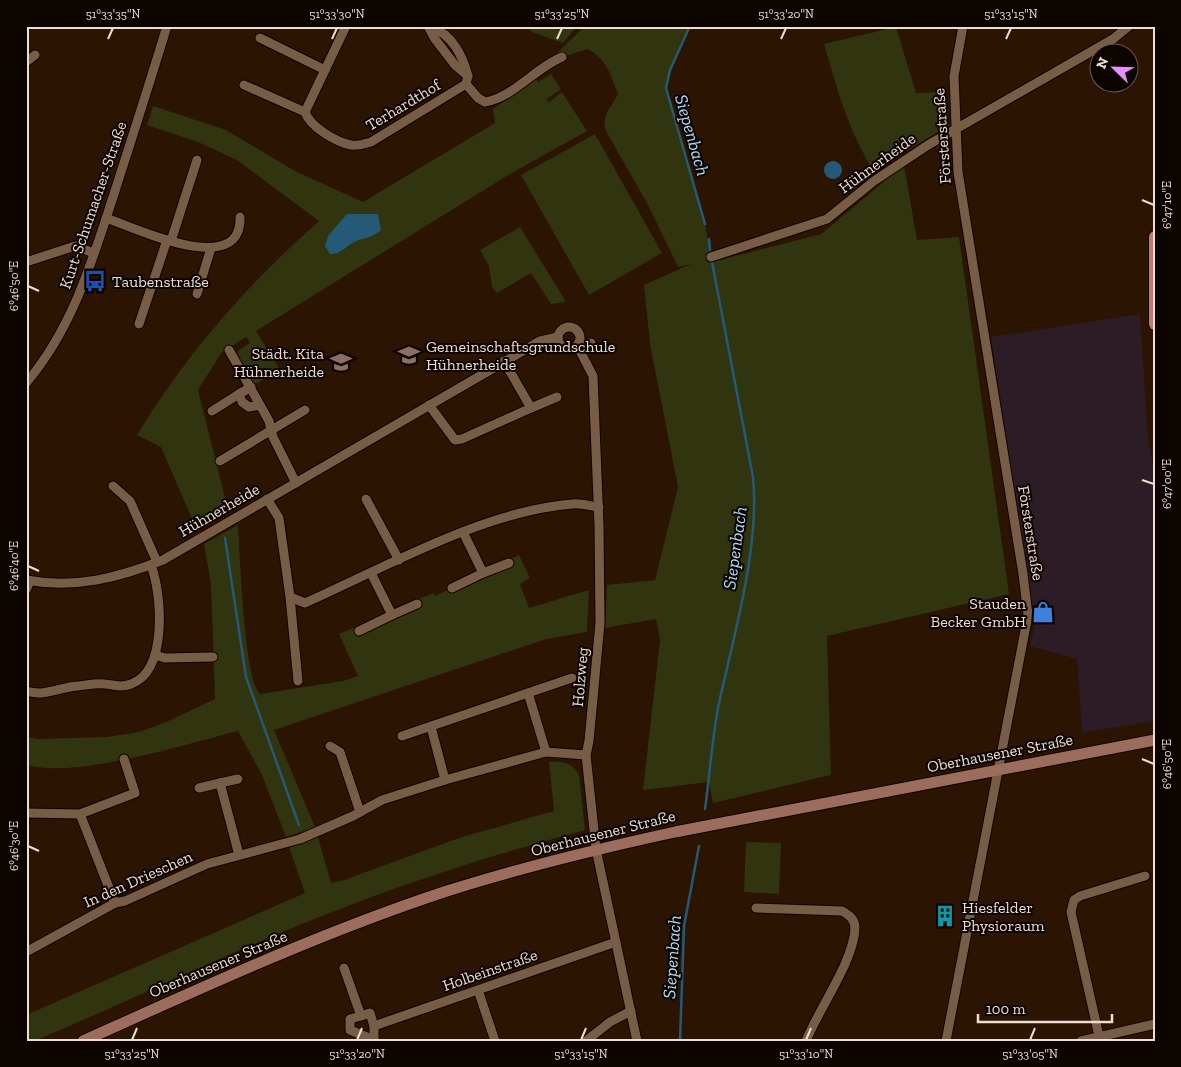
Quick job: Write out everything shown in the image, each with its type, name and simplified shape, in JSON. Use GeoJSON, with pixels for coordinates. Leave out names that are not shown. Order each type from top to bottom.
{"type":"FeatureCollection","features":[{"type":"Feature","properties":{"kind":"main road"},"geometry":{"type":"LineString","coordinates":[[1155,236],[1155,324]]}},
{"type":"Feature","properties":{"kind":"main road","name":"Oberhausener Straße"},"geometry":{"type":"LineString","coordinates":[[83,1041],[237,972],[444,892],[596,849],[675,832],[1155,740]]}},
{"type":"Feature","properties":{"kind":"street","name":"Kurt-Schumacher-Straße"},"geometry":{"type":"LineString","coordinates":[[26,383],[42,364],[63,332],[106,218],[167,26]]}},
{"type":"Feature","properties":{"kind":"street"},"geometry":{"type":"LineString","coordinates":[[305,112],[346,26]]}},
{"type":"Feature","properties":{"kind":"street","name":"Försterstraße"},"geometry":{"type":"LineString","coordinates":[[946,1041],[1028,615],[1024,574],[958,172],[954,130],[954,76],[963,26]]}},
{"type":"Feature","properties":{"kind":"street","name":"Hühnerheide"},"geometry":{"type":"LineString","coordinates":[[711,258],[827,219],[896,166],[954,130],[1113,39],[1128,26]]}},
{"type":"Feature","properties":{"kind":"street","name":"Terhardthof"},"geometry":{"type":"LineString","coordinates":[[430,27],[435,39],[467,80],[478,98],[485,102],[499,98],[549,62],[562,57]]}},
{"type":"Feature","properties":{"kind":"street"},"geometry":{"type":"LineString","coordinates":[[260,38],[325,70]]}},
{"type":"Feature","properties":{"kind":"street"},"geometry":{"type":"LineString","coordinates":[[26,62],[35,55]]}},
{"type":"Feature","properties":{"kind":"street","name":"Terhardthof"},"geometry":{"type":"LineString","coordinates":[[244,85],[305,112],[313,125],[343,142],[361,145],[371,142],[467,80]]}},
{"type":"Feature","properties":{"kind":"street"},"geometry":{"type":"LineString","coordinates":[[139,324],[197,160]]}},
{"type":"Feature","properties":{"kind":"street"},"geometry":{"type":"LineString","coordinates":[[106,218],[199,249],[223,245],[235,237],[240,217]]}},
{"type":"Feature","properties":{"kind":"street"},"geometry":{"type":"LineString","coordinates":[[26,262],[75,246],[94,253]]}},
{"type":"Feature","properties":{"kind":"street"},"geometry":{"type":"LineString","coordinates":[[197,294],[211,248]]}},
{"type":"Feature","properties":{"kind":"street","name":"Hühnerheide"},"geometry":{"type":"LineString","coordinates":[[28,581],[60,584],[82,583],[113,578],[154,564],[540,341],[558,337],[562,329],[570,327],[580,335],[577,345]]}},
{"type":"Feature","properties":{"kind":"street"},"geometry":{"type":"LineString","coordinates":[[558,337],[563,348],[591,342]]}},
{"type":"Feature","properties":{"kind":"street","name":"Holzweg"},"geometry":{"type":"LineString","coordinates":[[577,345],[589,359],[593,376],[599,508],[600,622],[589,741],[586,755],[596,849],[637,1041]]}},
{"type":"Feature","properties":{"kind":"street"},"geometry":{"type":"LineString","coordinates":[[229,350],[269,421],[271,430],[296,482]]}},
{"type":"Feature","properties":{"kind":"street"},"geometry":{"type":"LineString","coordinates":[[504,362],[531,408]]}},
{"type":"Feature","properties":{"kind":"street"},"geometry":{"type":"LineString","coordinates":[[212,411],[251,387]]}},
{"type":"Feature","properties":{"kind":"street"},"geometry":{"type":"LineString","coordinates":[[239,394],[244,405],[249,407],[260,405]]}},
{"type":"Feature","properties":{"kind":"street"},"geometry":{"type":"LineString","coordinates":[[429,405],[454,440],[462,439],[557,397]]}},
{"type":"Feature","properties":{"kind":"street"},"geometry":{"type":"LineString","coordinates":[[220,461],[305,410]]}},
{"type":"Feature","properties":{"kind":"street"},"geometry":{"type":"LineString","coordinates":[[26,691],[40,694],[61,687],[97,684],[121,687],[133,684],[142,679],[155,655],[160,608],[154,564],[130,501],[113,486]]}},
{"type":"Feature","properties":{"kind":"street"},"geometry":{"type":"LineString","coordinates":[[267,499],[279,518],[290,597],[298,681]]}},
{"type":"Feature","properties":{"kind":"street"},"geometry":{"type":"LineString","coordinates":[[366,499],[399,560]]}},
{"type":"Feature","properties":{"kind":"street"},"geometry":{"type":"LineString","coordinates":[[290,597],[305,603],[463,532],[504,517],[574,503],[599,508]]}},
{"type":"Feature","properties":{"kind":"street"},"geometry":{"type":"LineString","coordinates":[[463,532],[483,573]]}},
{"type":"Feature","properties":{"kind":"street"},"geometry":{"type":"LineString","coordinates":[[452,588],[509,563]]}},
{"type":"Feature","properties":{"kind":"street"},"geometry":{"type":"LineString","coordinates":[[371,573],[392,615]]}},
{"type":"Feature","properties":{"kind":"street"},"geometry":{"type":"LineString","coordinates":[[26,590],[28,581]]}},
{"type":"Feature","properties":{"kind":"street"},"geometry":{"type":"LineString","coordinates":[[359,631],[417,604]]}},
{"type":"Feature","properties":{"kind":"street"},"geometry":{"type":"LineString","coordinates":[[155,655],[165,658],[214,657]]}},
{"type":"Feature","properties":{"kind":"street"},"geometry":{"type":"LineString","coordinates":[[402,736],[572,678]]}},
{"type":"Feature","properties":{"kind":"street"},"geometry":{"type":"LineString","coordinates":[[528,693],[546,752]]}},
{"type":"Feature","properties":{"kind":"street"},"geometry":{"type":"LineString","coordinates":[[430,727],[445,780]]}},
{"type":"Feature","properties":{"kind":"street"},"geometry":{"type":"LineString","coordinates":[[330,746],[340,752],[360,812]]}},
{"type":"Feature","properties":{"kind":"street","name":"In den Drieschen"},"geometry":{"type":"LineString","coordinates":[[26,952],[115,903],[125,902],[207,864],[313,833],[382,800],[546,752],[586,755]]}},
{"type":"Feature","properties":{"kind":"street"},"geometry":{"type":"LineString","coordinates":[[26,813],[80,814],[134,793],[124,759]]}},
{"type":"Feature","properties":{"kind":"street"},"geometry":{"type":"LineString","coordinates":[[199,788],[238,779]]}},
{"type":"Feature","properties":{"kind":"street"},"geometry":{"type":"LineString","coordinates":[[220,783],[239,855]]}},
{"type":"Feature","properties":{"kind":"street"},"geometry":{"type":"LineString","coordinates":[[80,814],[115,903]]}},
{"type":"Feature","properties":{"kind":"street"},"geometry":{"type":"LineString","coordinates":[[1098,1036],[1071,912],[1072,905],[1080,896],[1145,876]]}},
{"type":"Feature","properties":{"kind":"street"},"geometry":{"type":"LineString","coordinates":[[756,908],[842,911],[853,919],[854,934],[846,962],[814,1020],[806,1041]]}},
{"type":"Feature","properties":{"kind":"street","name":"Holbeinstraße"},"geometry":{"type":"LineString","coordinates":[[374,1026],[616,942]]}},
{"type":"Feature","properties":{"kind":"street"},"geometry":{"type":"LineString","coordinates":[[344,968],[361,1016]]}},
{"type":"Feature","properties":{"kind":"street"},"geometry":{"type":"LineString","coordinates":[[478,990],[495,1041]]}},
{"type":"Feature","properties":{"kind":"street"},"geometry":{"type":"LineString","coordinates":[[586,1041],[610,1022],[631,1011]]}},
{"type":"Feature","properties":{"kind":"street"},"geometry":{"type":"LineString","coordinates":[[370,1014],[374,1026],[374,1040],[350,1030],[350,1019],[370,1014]]}},
{"type":"Feature","properties":{"kind":"street"},"geometry":{"type":"LineString","coordinates":[[1081,1041],[1155,1024]]}},
{"type":"Feature","properties":{"kind":"shaded area","name":"Stauden Becker GmbH"},"geometry":{"type":"Polygon","coordinates":[[[1140,314],[1148,438],[1155,477],[1155,721],[1082,733],[1077,659],[1030,646],[1035,624],[991,337],[1140,314]]]}},
{"type":"Feature","properties":{"kind":"green space"},"geometry":{"type":"Polygon","coordinates":[[[526,26],[577,26],[563,43],[532,32],[526,26]]]}},
{"type":"Feature","properties":{"kind":"green space"},"geometry":{"type":"Polygon","coordinates":[[[585,26],[690,26],[670,70],[666,88],[705,224],[712,262],[821,234],[904,165],[917,240],[959,237],[1009,594],[827,636],[831,775],[713,803],[709,782],[643,790],[660,640],[656,619],[605,628],[607,585],[655,580],[678,487],[650,344],[644,285],[691,264],[678,267],[648,205],[606,131],[604,121],[618,94],[604,63],[588,49],[562,57],[558,52],[585,26]]]}},
{"type":"Feature","properties":{"kind":"green space"},"geometry":{"type":"Polygon","coordinates":[[[896,27],[916,93],[937,92],[949,125],[874,171],[850,125],[824,44],[896,27]]]}},
{"type":"Feature","properties":{"kind":"green space"},"geometry":{"type":"Polygon","coordinates":[[[551,74],[561,89],[547,99],[548,103],[562,92],[587,131],[505,177],[256,331],[280,370],[254,385],[237,355],[239,350],[250,343],[246,337],[222,352],[198,390],[228,510],[196,528],[161,447],[137,435],[177,375],[220,321],[267,270],[319,221],[237,160],[198,142],[147,125],[153,106],[226,130],[295,171],[363,202],[495,123],[493,109],[536,79],[538,82],[551,74]]]}},
{"type":"Feature","properties":{"kind":"green space"},"geometry":{"type":"Polygon","coordinates":[[[595,134],[662,253],[589,295],[521,175],[595,134]]]}},
{"type":"Feature","properties":{"kind":"green space"},"geometry":{"type":"Polygon","coordinates":[[[520,227],[566,302],[551,304],[531,273],[497,293],[492,287],[489,266],[480,250],[520,227]]]}},
{"type":"Feature","properties":{"kind":"green space"},"geometry":{"type":"Polygon","coordinates":[[[238,525],[250,665],[260,694],[343,681],[358,676],[339,634],[356,627],[359,634],[419,604],[418,599],[434,593],[435,596],[519,555],[530,578],[520,584],[529,608],[589,590],[587,632],[546,639],[274,730],[315,827],[286,837],[262,775],[238,731],[161,751],[100,764],[71,768],[46,768],[26,764],[26,737],[38,739],[107,737],[139,732],[164,723],[215,699],[211,584],[204,544],[238,525]]]}},
{"type":"Feature","properties":{"kind":"green space"},"geometry":{"type":"Polygon","coordinates":[[[549,762],[566,763],[573,767],[579,775],[585,830],[447,871],[379,894],[277,934],[34,1041],[26,1041],[26,1015],[305,893],[289,847],[318,837],[331,883],[344,880],[459,838],[554,811],[549,762]]]}},
{"type":"Feature","properties":{"kind":"green space"},"geometry":{"type":"Polygon","coordinates":[[[746,842],[781,843],[779,894],[744,892],[746,842]]]}},
{"type":"Feature","properties":{"kind":"water"},"geometry":{"type":"Polygon","coordinates":[[[833,161],[841,166],[842,170],[837,178],[833,179],[825,174],[824,170],[829,162],[833,161]]]}},
{"type":"Feature","properties":{"kind":"water"},"geometry":{"type":"Polygon","coordinates":[[[347,214],[378,214],[381,230],[355,241],[335,254],[330,254],[325,246],[328,236],[347,214]]]}},
{"type":"Feature","properties":{"kind":"waterway","name":"Siepenbach"},"geometry":{"type":"LineString","coordinates":[[690,26],[670,70],[666,88],[705,224]]}},
{"type":"Feature","properties":{"kind":"waterway"},"geometry":{"type":"LineString","coordinates":[[709,239],[710,250]]}},
{"type":"Feature","properties":{"kind":"waterway","name":"Siepenbach"},"geometry":{"type":"LineString","coordinates":[[705,809],[719,703],[749,561],[754,504],[753,477],[712,262]]}},
{"type":"Feature","properties":{"kind":"waterway"},"geometry":{"type":"LineString","coordinates":[[225,538],[246,677],[299,825]]}},
{"type":"Feature","properties":{"kind":"waterway","name":"Siepenbach"},"geometry":{"type":"LineString","coordinates":[[680,1041],[684,926],[699,846]]}},
{"type":"Feature","properties":{"kind":"place","name":"Taubenstraße"},"geometry":{"type":"Point","coordinates":[95,281]}},
{"type":"Feature","properties":{"kind":"place","name":"Gemeinschaftsgrundschule Hühnerheide"},"geometry":{"type":"Point","coordinates":[409,355]}},
{"type":"Feature","properties":{"kind":"place","name":"Städt. Kita Hühnerheide"},"geometry":{"type":"Point","coordinates":[341,362]}},
{"type":"Feature","properties":{"kind":"place","name":"Stauden Becker GmbH"},"geometry":{"type":"Point","coordinates":[1043,612]}},
{"type":"Feature","properties":{"kind":"place","name":"Hiesfelder Physioraum"},"geometry":{"type":"Point","coordinates":[945,916]}}]}
